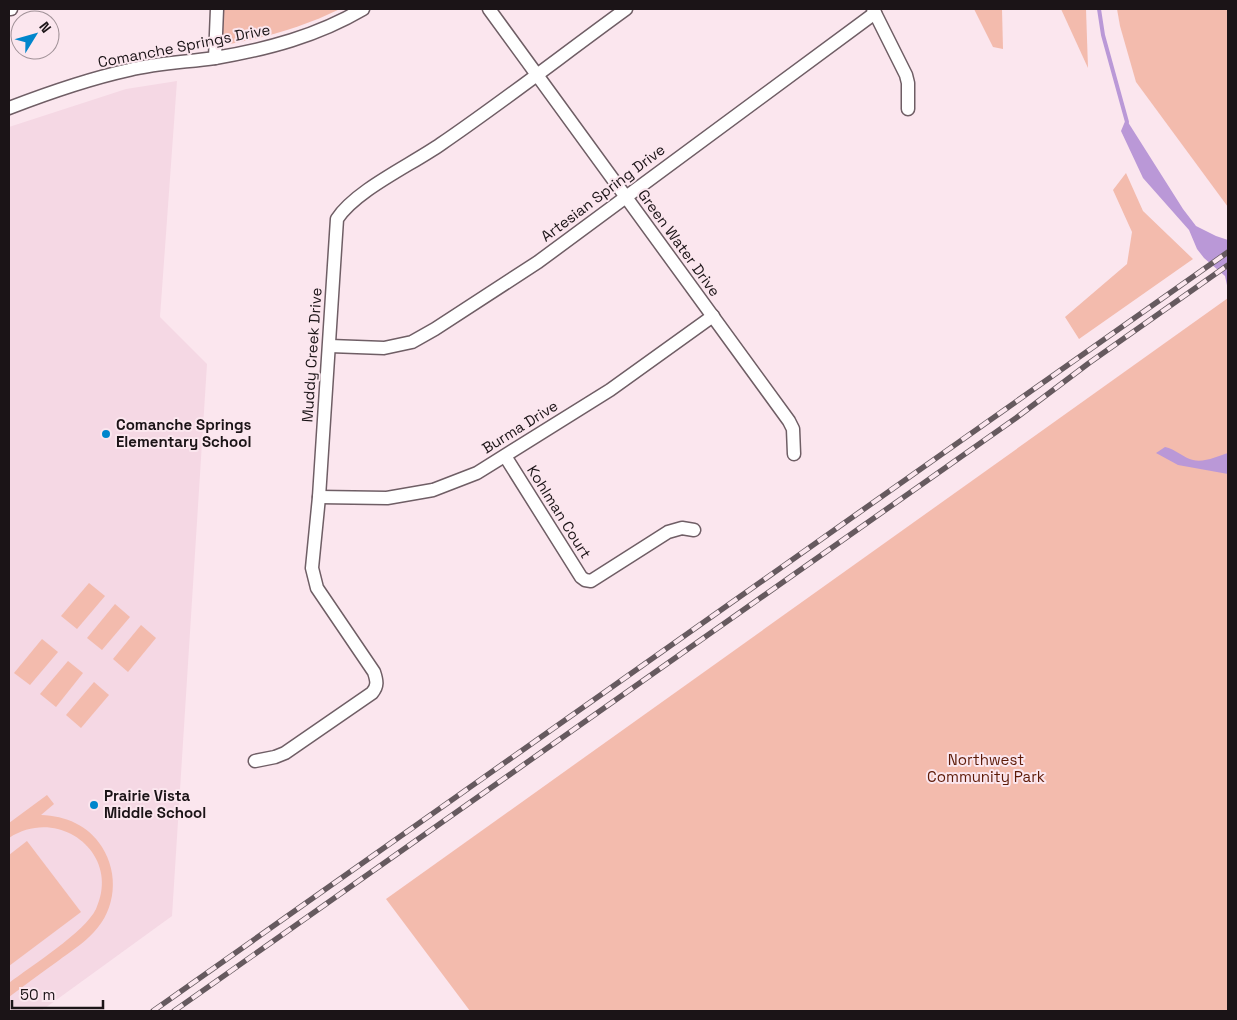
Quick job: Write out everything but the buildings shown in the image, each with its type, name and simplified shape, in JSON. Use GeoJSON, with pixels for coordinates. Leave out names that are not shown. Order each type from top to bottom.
{"type":"FeatureCollection","features":[{"type":"Feature","properties":{"kind":"street"},"geometry":{"type":"LineString","coordinates":[[215,58],[217,9]]}},
{"type":"Feature","properties":{"kind":"street","name":"Comanche Springs Drive"},"geometry":{"type":"LineString","coordinates":[[9,108],[73,86],[130,70],[259,50],[295,40],[334,24],[363,9]]}},
{"type":"Feature","properties":{"kind":"street","name":"Green Water Drive"},"geometry":{"type":"LineString","coordinates":[[489,9],[789,421],[793,429],[794,454]]}},
{"type":"Feature","properties":{"kind":"street","name":"Muddy Creek Drive"},"geometry":{"type":"LineString","coordinates":[[255,761],[275,758],[285,754],[372,692],[376,687],[377,679],[374,672],[324,598],[316,583],[312,568],[330,346],[337,219],[342,211],[362,195],[441,145],[626,9]]}},
{"type":"Feature","properties":{"kind":"street"},"geometry":{"type":"LineString","coordinates":[[874,11],[906,75],[909,94],[908,110]]}},
{"type":"Feature","properties":{"kind":"street","name":"Artesian Spring Drive"},"geometry":{"type":"LineString","coordinates":[[330,346],[384,348],[412,342],[422,337],[520,274],[874,11]]}},
{"type":"Feature","properties":{"kind":"street","name":"Burma Drive"},"geometry":{"type":"LineString","coordinates":[[319,497],[387,498],[432,490],[477,473],[628,378],[713,316]]}},
{"type":"Feature","properties":{"kind":"street","name":"Kohlman Court"},"geometry":{"type":"LineString","coordinates":[[505,456],[580,577],[585,580],[591,580],[668,532],[682,528],[694,530]]}},
{"type":"Feature","properties":{"kind":"shaded area"},"geometry":{"type":"Polygon","coordinates":[[[177,81],[160,317],[207,364],[172,916],[41,1011],[9,1011],[9,127],[126,89],[177,81]]]}},
{"type":"Feature","properties":{"kind":"shaded area"},"geometry":{"type":"Polygon","coordinates":[[[1126,119],[1183,209],[1196,226],[1228,240],[1228,290],[1225,276],[1204,258],[1197,249],[1189,230],[1143,178],[1121,131],[1126,119]]]}},
{"type":"Feature","properties":{"kind":"shaded area"},"geometry":{"type":"Polygon","coordinates":[[[1165,447],[1197,461],[1211,459],[1228,453],[1228,474],[1178,465],[1156,453],[1165,447]]]}},
{"type":"Feature","properties":{"kind":"green space"},"geometry":{"type":"Polygon","coordinates":[[[223,9],[340,9],[314,21],[286,30],[230,44],[223,37],[223,9]]]}},
{"type":"Feature","properties":{"kind":"green space"},"geometry":{"type":"Polygon","coordinates":[[[974,9],[1002,9],[1003,49],[993,47],[974,9]]]}},
{"type":"Feature","properties":{"kind":"green space"},"geometry":{"type":"Polygon","coordinates":[[[1061,9],[1086,9],[1088,68],[1061,9]]]}},
{"type":"Feature","properties":{"kind":"green space"},"geometry":{"type":"Polygon","coordinates":[[[1117,9],[1228,9],[1228,207],[1136,82],[1117,9]]]}},
{"type":"Feature","properties":{"kind":"green space"},"geometry":{"type":"Polygon","coordinates":[[[1126,173],[1143,211],[1193,259],[1079,339],[1065,317],[1127,264],[1132,232],[1113,190],[1126,173]]]}},
{"type":"Feature","properties":{"kind":"green space","name":"Northwest Community Park"},"geometry":{"type":"Polygon","coordinates":[[[1228,298],[1228,1011],[470,1011],[386,899],[1228,298]]]}},
{"type":"Feature","properties":{"kind":"green space"},"geometry":{"type":"Polygon","coordinates":[[[89,583],[105,596],[77,629],[61,616],[89,583]]]}},
{"type":"Feature","properties":{"kind":"green space"},"geometry":{"type":"Polygon","coordinates":[[[115,604],[130,617],[102,650],[87,638],[115,604]]]}},
{"type":"Feature","properties":{"kind":"green space"},"geometry":{"type":"Polygon","coordinates":[[[141,625],[156,638],[128,672],[113,659],[141,625]]]}},
{"type":"Feature","properties":{"kind":"green space"},"geometry":{"type":"Polygon","coordinates":[[[42,639],[58,652],[30,685],[14,673],[42,639]]]}},
{"type":"Feature","properties":{"kind":"green space"},"geometry":{"type":"Polygon","coordinates":[[[68,661],[83,673],[56,707],[40,694],[68,661]]]}},
{"type":"Feature","properties":{"kind":"green space"},"geometry":{"type":"Polygon","coordinates":[[[94,682],[109,695],[81,728],[66,715],[94,682]]]}},
{"type":"Feature","properties":{"kind":"green space"},"geometry":{"type":"Polygon","coordinates":[[[47,795],[54,804],[41,815],[59,817],[76,823],[90,833],[102,847],[111,868],[113,880],[111,902],[101,923],[90,936],[9,997],[9,983],[69,938],[90,918],[96,909],[102,889],[100,870],[93,854],[81,840],[65,831],[47,827],[28,829],[9,838],[9,823],[47,795]]]}},
{"type":"Feature","properties":{"kind":"green space"},"geometry":{"type":"Polygon","coordinates":[[[27,841],[81,912],[9,966],[9,855],[27,841]]]}},
{"type":"Feature","properties":{"kind":"waterway"},"geometry":{"type":"LineString","coordinates":[[1099,9],[1103,35],[1127,122]]}},
{"type":"Feature","properties":{"kind":"railway"},"geometry":{"type":"LineString","coordinates":[[153,1011],[1228,252]]}},
{"type":"Feature","properties":{"kind":"railway"},"geometry":{"type":"LineString","coordinates":[[174,1011],[1016,418],[1089,363],[1228,265]]}},
{"type":"Feature","properties":{"kind":"place","name":"Comanche Springs Elementary School"},"geometry":{"type":"Point","coordinates":[106,434]}},
{"type":"Feature","properties":{"kind":"place","name":"Prairie Vista Middle School"},"geometry":{"type":"Point","coordinates":[94,805]}}]}
